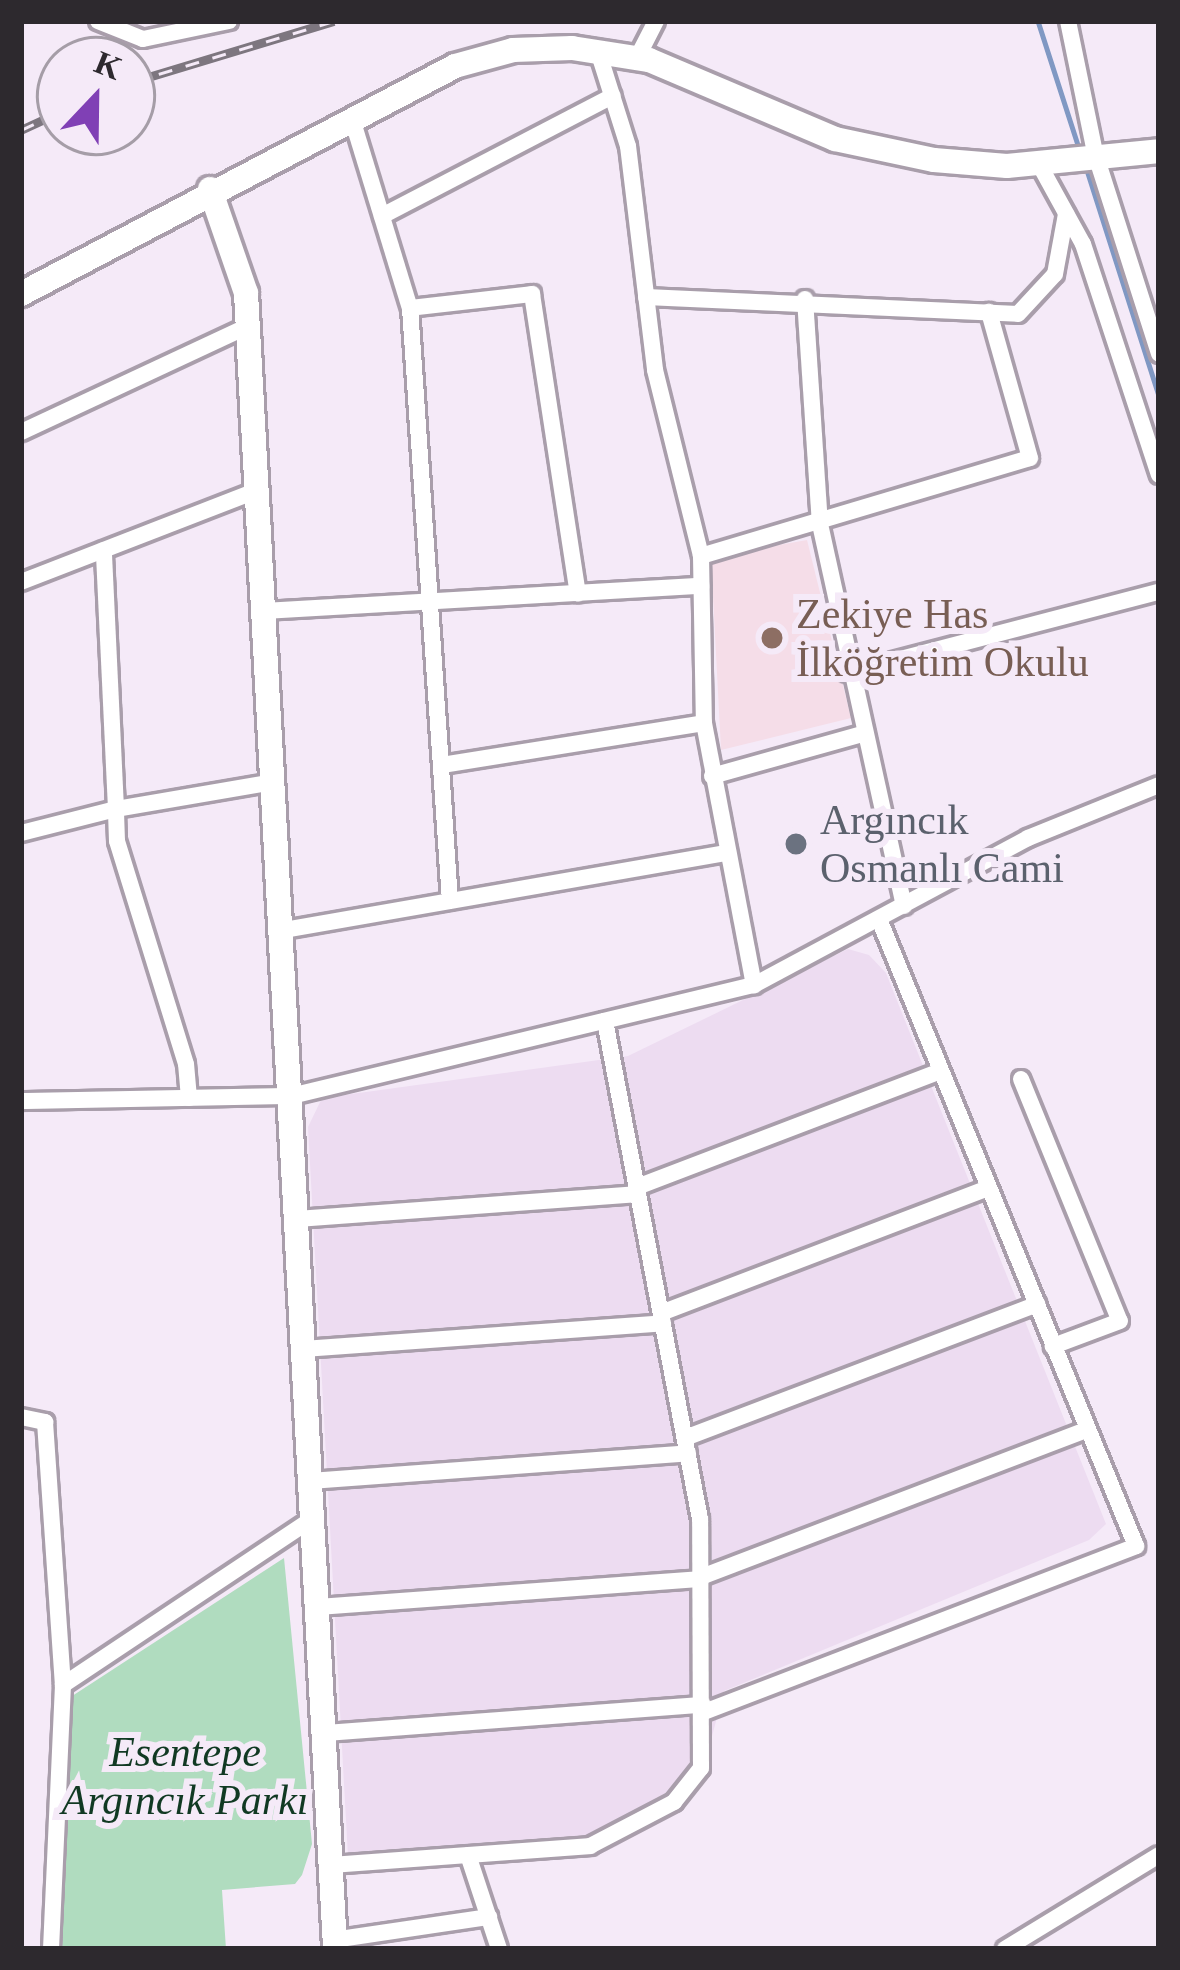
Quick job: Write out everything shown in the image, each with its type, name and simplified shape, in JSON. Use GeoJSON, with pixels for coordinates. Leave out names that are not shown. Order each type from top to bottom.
{"type":"FeatureCollection","features":[{"type":"Feature","properties":{"kind":"street"},"geometry":{"type":"LineString","coordinates":[[98,21],[143,39],[229,21]]}},
{"type":"Feature","properties":{"kind":"street"},"geometry":{"type":"LineString","coordinates":[[637,58],[656,21]]}},
{"type":"Feature","properties":{"kind":"street"},"geometry":{"type":"LineString","coordinates":[[1068,21],[1092,154],[1159,354]]}},
{"type":"Feature","properties":{"kind":"street"},"geometry":{"type":"LineString","coordinates":[[21,294],[210,189],[353,122],[473,58],[532,48],[637,58],[860,146],[958,163],[1048,163],[1092,154],[1159,151]]}},
{"type":"Feature","properties":{"kind":"street"},"geometry":{"type":"LineString","coordinates":[[598,51],[628,146],[656,370],[701,556],[704,723],[724,853],[754,985]]}},
{"type":"Feature","properties":{"kind":"street"},"geometry":{"type":"LineString","coordinates":[[382,216],[613,96]]}},
{"type":"Feature","properties":{"kind":"street"},"geometry":{"type":"LineString","coordinates":[[353,122],[410,308],[450,901]]}},
{"type":"Feature","properties":{"kind":"street"},"geometry":{"type":"LineString","coordinates":[[1048,163],[1159,476]]}},
{"type":"Feature","properties":{"kind":"street"},"geometry":{"type":"LineString","coordinates":[[210,189],[240,266],[248,326],[327,1733],[334,1945],[489,1917]]}},
{"type":"Feature","properties":{"kind":"street"},"geometry":{"type":"LineString","coordinates":[[646,297],[805,298],[1018,314],[1047,287],[1061,259],[1066,214]]}},
{"type":"Feature","properties":{"kind":"street"},"geometry":{"type":"LineString","coordinates":[[410,308],[532,294],[578,593]]}},
{"type":"Feature","properties":{"kind":"street"},"geometry":{"type":"LineString","coordinates":[[805,298],[820,524],[847,673],[904,906]]}},
{"type":"Feature","properties":{"kind":"street"},"geometry":{"type":"LineString","coordinates":[[701,556],[1030,458],[989,312]]}},
{"type":"Feature","properties":{"kind":"street"},"geometry":{"type":"LineString","coordinates":[[21,432],[248,326]]}},
{"type":"Feature","properties":{"kind":"street"},"geometry":{"type":"LineString","coordinates":[[21,582],[256,490]]}},
{"type":"Feature","properties":{"kind":"street"},"geometry":{"type":"LineString","coordinates":[[104,550],[117,841],[186,1064],[189,1098]]}},
{"type":"Feature","properties":{"kind":"street"},"geometry":{"type":"LineString","coordinates":[[263,611],[701,586]]}},
{"type":"Feature","properties":{"kind":"street"},"geometry":{"type":"LineString","coordinates":[[847,673],[1159,592]]}},
{"type":"Feature","properties":{"kind":"street"},"geometry":{"type":"LineString","coordinates":[[442,765],[704,723]]}},
{"type":"Feature","properties":{"kind":"street"},"geometry":{"type":"LineString","coordinates":[[712,776],[862,734]]}},
{"type":"Feature","properties":{"kind":"street"},"geometry":{"type":"LineString","coordinates":[[21,832],[116,809],[274,782]]}},
{"type":"Feature","properties":{"kind":"street"},"geometry":{"type":"LineString","coordinates":[[21,1101],[291,1096],[754,985],[1059,823],[1159,785]]}},
{"type":"Feature","properties":{"kind":"street"},"geometry":{"type":"LineString","coordinates":[[284,930],[724,853]]}},
{"type":"Feature","properties":{"kind":"street"},"geometry":{"type":"LineString","coordinates":[[327,1733],[704,1709],[1136,1546],[879,919]]}},
{"type":"Feature","properties":{"kind":"street"},"geometry":{"type":"LineString","coordinates":[[332,1865],[590,1846],[674,1802],[701,1768],[701,1578],[686,1446],[605,1021]]}},
{"type":"Feature","properties":{"kind":"street"},"geometry":{"type":"LineString","coordinates":[[298,1219],[638,1191],[941,1071]]}},
{"type":"Feature","properties":{"kind":"street"},"geometry":{"type":"LineString","coordinates":[[1022,1078],[1120,1321],[1053,1346]]}},
{"type":"Feature","properties":{"kind":"street"},"geometry":{"type":"LineString","coordinates":[[304,1349],[662,1318],[989,1188]]}},
{"type":"Feature","properties":{"kind":"street"},"geometry":{"type":"LineString","coordinates":[[311,1481],[686,1446],[1037,1304]]}},
{"type":"Feature","properties":{"kind":"street"},"geometry":{"type":"LineString","coordinates":[[21,1417],[45,1422],[63,1685],[51,1949]]}},
{"type":"Feature","properties":{"kind":"street"},"geometry":{"type":"LineString","coordinates":[[319,1607],[701,1578],[1088,1429]]}},
{"type":"Feature","properties":{"kind":"street"},"geometry":{"type":"LineString","coordinates":[[63,1685],[313,1518]]}},
{"type":"Feature","properties":{"kind":"street"},"geometry":{"type":"LineString","coordinates":[[468,1855],[499,1949]]}},
{"type":"Feature","properties":{"kind":"street"},"geometry":{"type":"LineString","coordinates":[[1006,1949],[1159,1855]]}},
{"type":"Feature","properties":{"kind":"shaded area","name":"Zekiye Has İlköğretim Okulu"},"geometry":{"type":"Polygon","coordinates":[[[807,540],[851,718],[721,750],[711,557],[807,540]]]}},
{"type":"Feature","properties":{"kind":"shaded area"},"geometry":{"type":"Polygon","coordinates":[[[848,949],[869,955],[886,973],[1106,1524],[1089,1540],[724,1691],[702,1774],[677,1805],[617,1846],[593,1857],[349,1875],[308,1127],[322,1098],[628,1056],[848,949]]]}},
{"type":"Feature","properties":{"kind":"green space","name":"Esentepe Argıncık Parkı"},"geometry":{"type":"Polygon","coordinates":[[[284,1558],[312,1844],[302,1875],[295,1884],[222,1890],[226,1949],[62,1949],[66,1700],[284,1558]]]}},
{"type":"Feature","properties":{"kind":"waterway"},"geometry":{"type":"LineString","coordinates":[[1038,21],[1080,151]]}},
{"type":"Feature","properties":{"kind":"waterway"},"geometry":{"type":"LineString","coordinates":[[1086,167],[1159,396]]}},
{"type":"Feature","properties":{"kind":"railway"},"geometry":{"type":"LineString","coordinates":[[156,75],[334,21]]}},
{"type":"Feature","properties":{"kind":"railway"},"geometry":{"type":"LineString","coordinates":[[21,130],[36,123]]}},
{"type":"Feature","properties":{"kind":"place","name":"Zekiye Has İlköğretim Okulu"},"geometry":{"type":"Point","coordinates":[772,638]}},
{"type":"Feature","properties":{"kind":"place","name":"Argıncık Osmanlı Cami"},"geometry":{"type":"Point","coordinates":[796,844]}}]}
